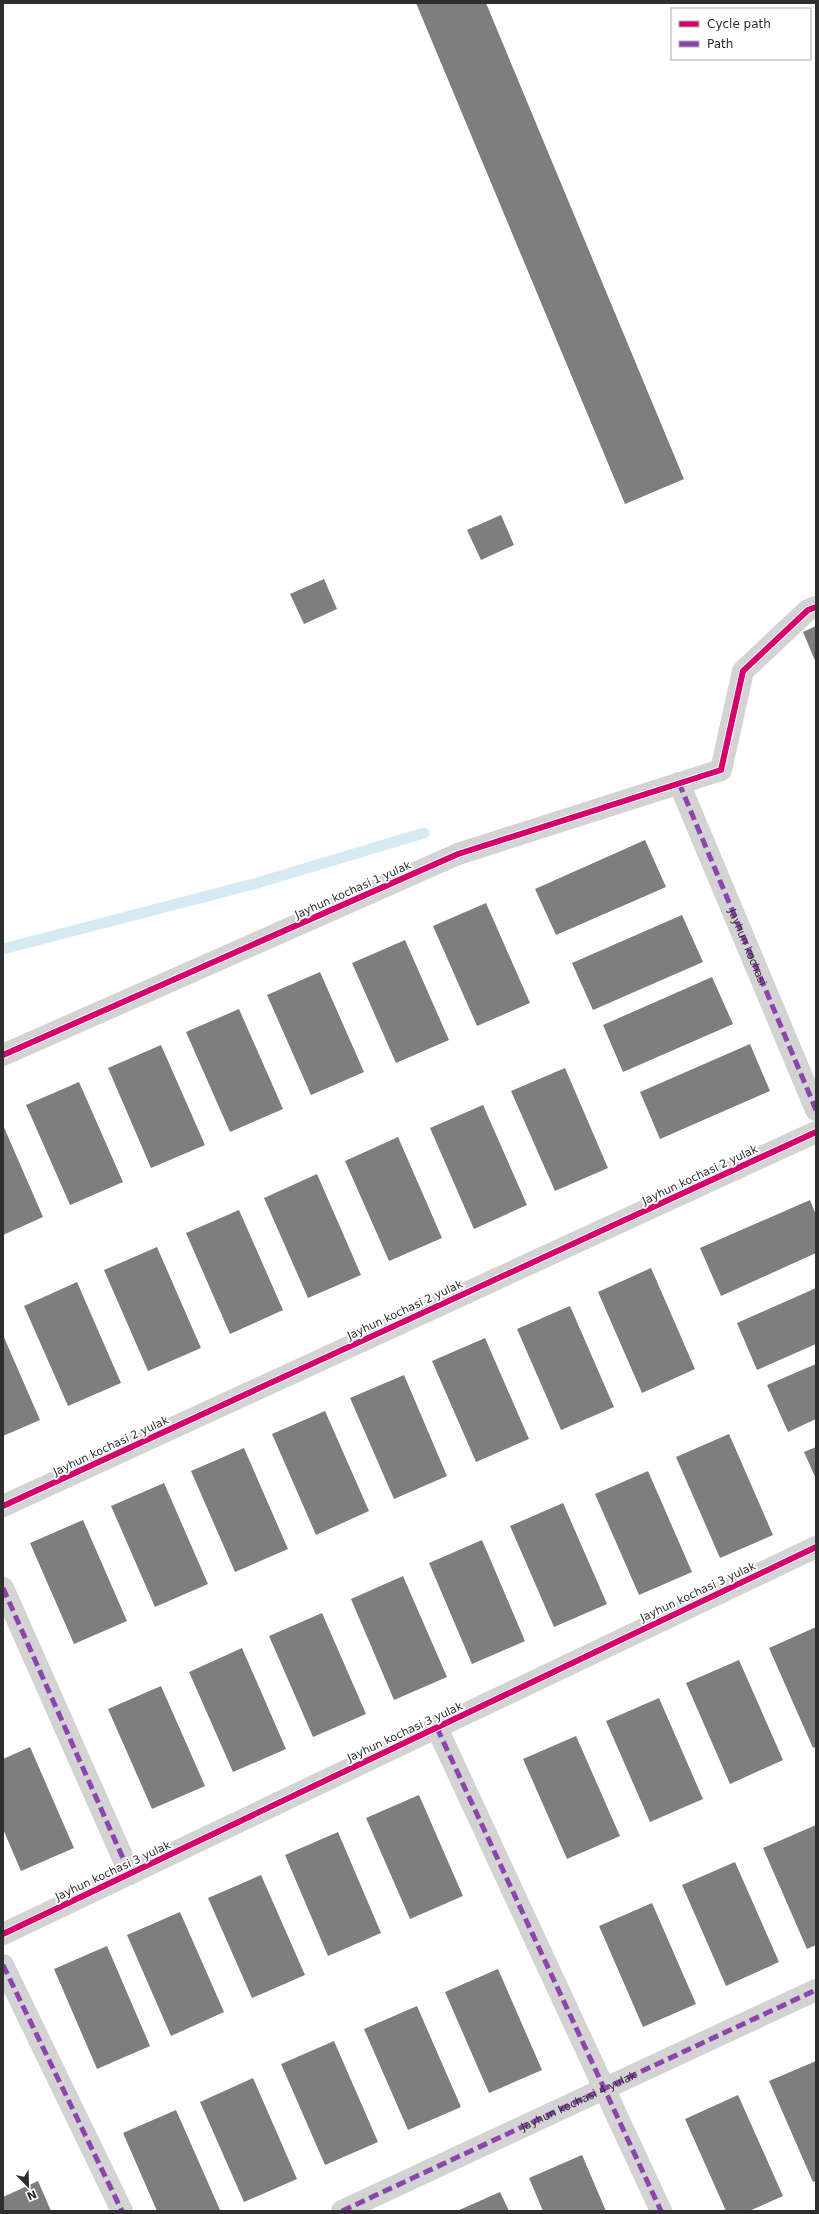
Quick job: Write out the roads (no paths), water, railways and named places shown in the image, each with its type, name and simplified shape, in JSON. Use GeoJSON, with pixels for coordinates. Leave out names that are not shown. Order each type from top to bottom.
{"type":"FeatureCollection","features":[{"type":"Feature","properties":{"kind":"street","name":"Jayhun kochasi 1 yulak"},"geometry":{"type":"LineString","coordinates":[[3,1055],[458,854],[721,770],[743,671],[808,610],[816,607]]}},
{"type":"Feature","properties":{"kind":"street","name":"Jayhun kochasi"},"geometry":{"type":"LineString","coordinates":[[679,783],[816,1110]]}},
{"type":"Feature","properties":{"kind":"street","name":"Jayhun kochasi 2 yulak"},"geometry":{"type":"LineString","coordinates":[[3,1506],[816,1132]]}},
{"type":"Feature","properties":{"kind":"street","name":"Jayhun kochasi 3 yulak"},"geometry":{"type":"LineString","coordinates":[[3,1934],[816,1547]]}},
{"type":"Feature","properties":{"kind":"street"},"geometry":{"type":"LineString","coordinates":[[3,1588],[130,1874]]}},
{"type":"Feature","properties":{"kind":"street"},"geometry":{"type":"LineString","coordinates":[[437,1728],[603,2089],[661,2211]]}},
{"type":"Feature","properties":{"kind":"street"},"geometry":{"type":"LineString","coordinates":[[3,1965],[122,2211]]}},
{"type":"Feature","properties":{"kind":"street","name":"Jayhun kochasi 4 yulak"},"geometry":{"type":"LineString","coordinates":[[342,2211],[816,1990]]}},
{"type":"Feature","properties":{"kind":"waterway"},"geometry":{"type":"LineString","coordinates":[[3,949],[257,883],[424,833]]}}]}
